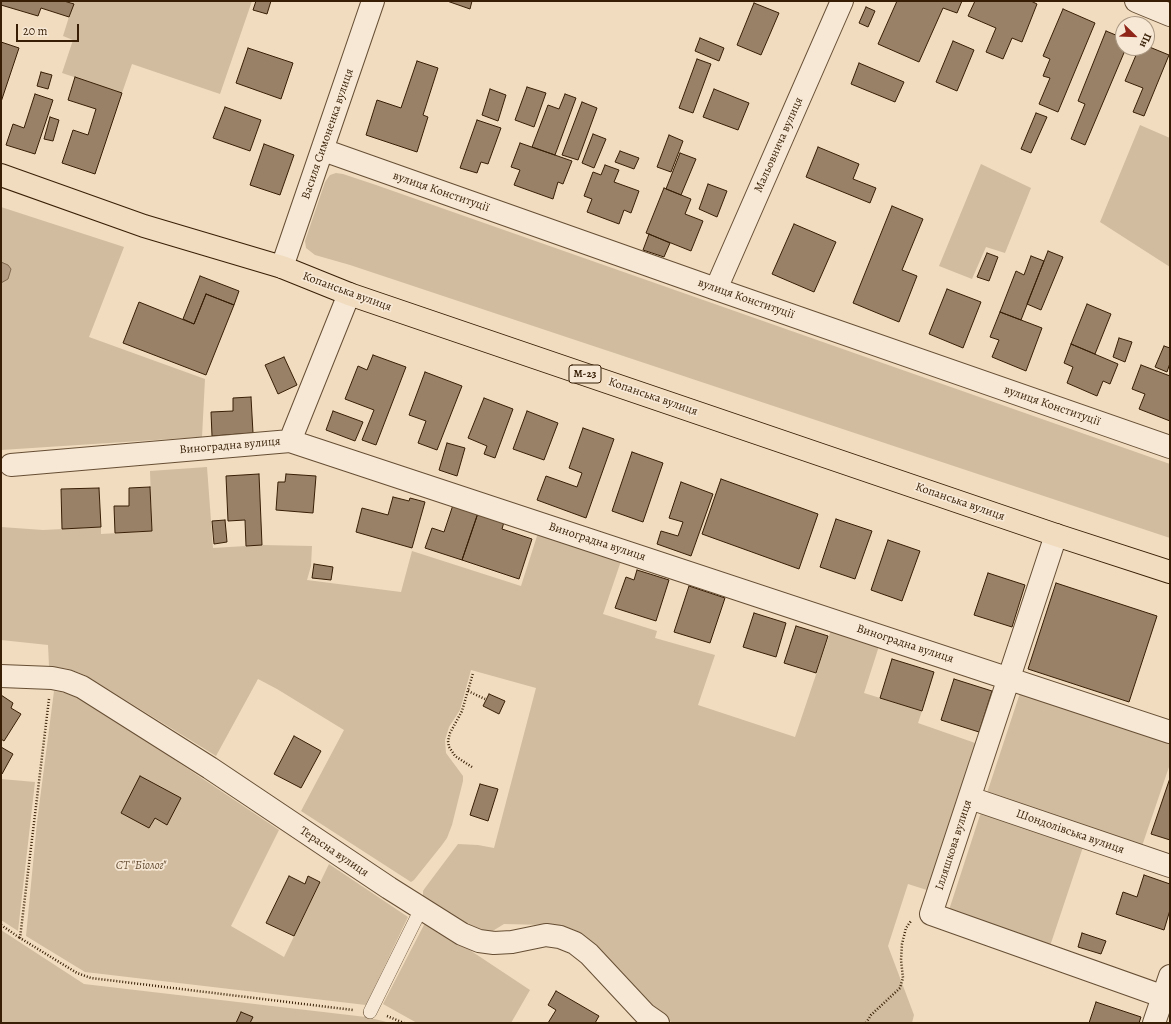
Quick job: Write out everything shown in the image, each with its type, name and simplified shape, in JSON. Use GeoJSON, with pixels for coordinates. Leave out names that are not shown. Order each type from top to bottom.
{"type":"FeatureCollection","features":[{"type":"Feature","properties":{"kind":"highway","name":"Копанська вулиця"},"geometry":{"type":"LineString","coordinates":[[1,175],[144,226],[282,267],[349,294],[1170,572]]}},
{"type":"Feature","properties":{"kind":"street","name":"Василя Симоненка вулиця"},"geometry":{"type":"LineString","coordinates":[[282,267],[373,1]]}},
{"type":"Feature","properties":{"kind":"street","name":"Мальовнича вулиця"},"geometry":{"type":"LineString","coordinates":[[716,289],[842,1]]}},
{"type":"Feature","properties":{"kind":"street"},"geometry":{"type":"LineString","coordinates":[[1136,1],[1170,15]]}},
{"type":"Feature","properties":{"kind":"street","name":"вулиця Конституції"},"geometry":{"type":"LineString","coordinates":[[323,150],[1170,447]]}},
{"type":"Feature","properties":{"kind":"street"},"geometry":{"type":"LineString","coordinates":[[290,441],[349,294]]}},
{"type":"Feature","properties":{"kind":"street","name":"Виноградна вулиця"},"geometry":{"type":"LineString","coordinates":[[11,465],[290,441],[1170,732]]}},
{"type":"Feature","properties":{"kind":"street","name":"Ілляшкова вулиця"},"geometry":{"type":"LineString","coordinates":[[932,914],[1056,534]]}},
{"type":"Feature","properties":{"kind":"street","name":"Терасна вулиця"},"geometry":{"type":"LineString","coordinates":[[1,676],[52,678],[67,681],[82,687],[210,768],[421,909],[462,934],[479,941],[494,943],[512,942],[546,935],[560,937],[575,944],[589,954],[645,1014],[658,1023]]}},
{"type":"Feature","properties":{"kind":"street","name":"Шондолівська вулиця"},"geometry":{"type":"LineString","coordinates":[[970,798],[1170,866]]}},
{"type":"Feature","properties":{"kind":"street"},"geometry":{"type":"LineString","coordinates":[[932,914],[1166,998]]}},
{"type":"Feature","properties":{"kind":"street"},"geometry":{"type":"LineString","coordinates":[[1154,1023],[1166,998],[1170,976]]}},
{"type":"Feature","properties":{"kind":"lane"},"geometry":{"type":"LineString","coordinates":[[370,1012],[421,909]]}},
{"type":"Feature","properties":{"kind":"path"},"geometry":{"type":"LineString","coordinates":[[472,767],[455,756],[449,747],[448,741],[450,733],[462,711],[473,673]]}},
{"type":"Feature","properties":{"kind":"path"},"geometry":{"type":"LineString","coordinates":[[20,938],[52,678]]}},
{"type":"Feature","properties":{"kind":"path"},"geometry":{"type":"LineString","coordinates":[[468,691],[485,699]]}},
{"type":"Feature","properties":{"kind":"path"},"geometry":{"type":"LineString","coordinates":[[866,1023],[871,1015],[900,988],[904,978],[901,960],[902,944],[906,928],[913,918],[920,914],[932,914]]}},
{"type":"Feature","properties":{"kind":"path"},"geometry":{"type":"LineString","coordinates":[[1,925],[77,973],[91,978],[370,1012],[404,1023]]}},
{"type":"Feature","properties":{"kind":"green space"},"geometry":{"type":"Polygon","coordinates":[[[72,1],[252,1],[220,94],[132,64],[122,93],[62,73],[73,40],[63,36],[73,4],[71,3],[72,1]]]}},
{"type":"Feature","properties":{"kind":"green space"},"geometry":{"type":"Polygon","coordinates":[[[1140,125],[1170,138],[1170,267],[1100,222],[1140,125]]]}},
{"type":"Feature","properties":{"kind":"green space"},"geometry":{"type":"Polygon","coordinates":[[[981,164],[1031,188],[1005,253],[986,247],[972,279],[939,266],[981,164]]]}},
{"type":"Feature","properties":{"kind":"green space"},"geometry":{"type":"Polygon","coordinates":[[[336,173],[376,185],[1170,464],[1170,538],[350,265],[315,255],[306,248],[305,241],[325,182],[330,175],[336,173]]]}},
{"type":"Feature","properties":{"kind":"green space"},"geometry":{"type":"Polygon","coordinates":[[[1,207],[124,247],[89,337],[205,379],[202,437],[1,450],[1,207]]]}},
{"type":"Feature","properties":{"kind":"green space"},"geometry":{"type":"Polygon","coordinates":[[[207,467],[213,548],[262,545],[312,546],[311,566],[307,580],[401,592],[412,551],[521,586],[538,533],[621,561],[603,614],[657,631],[655,638],[715,655],[698,705],[795,737],[831,630],[879,646],[864,693],[922,711],[918,723],[978,744],[930,891],[908,884],[888,946],[914,1015],[912,1023],[673,1023],[651,1009],[545,925],[504,924],[491,932],[478,933],[423,897],[423,891],[458,844],[478,845],[494,848],[536,688],[471,670],[460,710],[449,727],[445,740],[446,753],[463,776],[452,825],[447,838],[442,845],[411,882],[301,811],[344,730],[277,689],[258,679],[216,756],[85,675],[69,669],[49,666],[48,645],[1,640],[1,527],[43,530],[101,527],[101,534],[152,531],[150,471],[207,467]]]}},
{"type":"Feature","properties":{"kind":"green space","name":"СТ \"Біолог\""},"geometry":{"type":"Polygon","coordinates":[[[54,691],[67,693],[87,701],[279,830],[231,926],[284,957],[329,864],[408,917],[366,1005],[85,972],[26,936],[37,822],[54,691]]]}},
{"type":"Feature","properties":{"kind":"green space"},"geometry":{"type":"Polygon","coordinates":[[[1020,693],[1170,744],[1170,764],[1142,846],[987,793],[1020,693]]]}},
{"type":"Feature","properties":{"kind":"green space"},"geometry":{"type":"Polygon","coordinates":[[[1,779],[35,782],[18,931],[1,920],[1,779]]]}},
{"type":"Feature","properties":{"kind":"green space"},"geometry":{"type":"Polygon","coordinates":[[[981,812],[1083,847],[1050,946],[949,910],[981,812]]]}},
{"type":"Feature","properties":{"kind":"green space"},"geometry":{"type":"Polygon","coordinates":[[[426,921],[530,990],[511,1023],[417,1023],[383,1004],[426,921]]]}},
{"type":"Feature","properties":{"kind":"green space"},"geometry":{"type":"Polygon","coordinates":[[[1,930],[84,984],[366,1017],[391,1023],[1,1023],[1,930]]]}},
{"type":"Feature","properties":{"kind":"shaded area"},"geometry":{"type":"Polygon","coordinates":[[[1,262],[8,265],[11,269],[8,279],[1,283],[1,262]]]}},
{"type":"Feature","properties":{"kind":"building"},"geometry":{"type":"Polygon","coordinates":[[[1,1],[64,1],[74,4],[69,17],[41,8],[38,16],[1,5],[1,1]]]}},
{"type":"Feature","properties":{"kind":"building"},"geometry":{"type":"Polygon","coordinates":[[[256,1],[271,1],[267,14],[253,10],[256,1]]]}},
{"type":"Feature","properties":{"kind":"building"},"geometry":{"type":"Polygon","coordinates":[[[447,1],[472,1],[470,9],[447,1]]]}},
{"type":"Feature","properties":{"kind":"building"},"geometry":{"type":"Polygon","coordinates":[[[897,1],[962,1],[957,13],[943,8],[919,62],[878,44],[897,1]]]}},
{"type":"Feature","properties":{"kind":"building"},"geometry":{"type":"Polygon","coordinates":[[[975,1],[1031,1],[1037,4],[1022,42],[1012,38],[1003,59],[986,52],[996,28],[968,16],[975,1]]]}},
{"type":"Feature","properties":{"kind":"building"},"geometry":{"type":"Polygon","coordinates":[[[754,3],[779,13],[761,55],[737,45],[754,3]]]}},
{"type":"Feature","properties":{"kind":"building"},"geometry":{"type":"Polygon","coordinates":[[[866,7],[875,11],[868,27],[859,23],[866,7]]]}},
{"type":"Feature","properties":{"kind":"building"},"geometry":{"type":"Polygon","coordinates":[[[1063,9],[1095,23],[1058,112],[1039,104],[1050,78],[1043,76],[1050,59],[1043,56],[1063,9]]]}},
{"type":"Feature","properties":{"kind":"building"},"geometry":{"type":"Polygon","coordinates":[[[1106,31],[1115,35],[1115,56],[1123,56],[1085,145],[1071,139],[1085,104],[1078,101],[1106,31]]]}},
{"type":"Feature","properties":{"kind":"building"},"geometry":{"type":"Polygon","coordinates":[[[700,38],[724,48],[719,61],[695,51],[700,38]]]}},
{"type":"Feature","properties":{"kind":"building"},"geometry":{"type":"Polygon","coordinates":[[[953,41],[974,50],[957,91],[936,82],[953,41]]]}},
{"type":"Feature","properties":{"kind":"building"},"geometry":{"type":"Polygon","coordinates":[[[1,42],[19,48],[1,102],[1,42]]]}},
{"type":"Feature","properties":{"kind":"building"},"geometry":{"type":"Polygon","coordinates":[[[248,48],[293,63],[281,99],[236,83],[248,48]]]}},
{"type":"Feature","properties":{"kind":"building"},"geometry":{"type":"Polygon","coordinates":[[[1155,49],[1169,55],[1144,116],[1133,112],[1143,88],[1125,81],[1136,56],[1155,56],[1155,49]]]}},
{"type":"Feature","properties":{"kind":"building"},"geometry":{"type":"Polygon","coordinates":[[[697,59],[711,64],[693,113],[679,108],[697,59]]]}},
{"type":"Feature","properties":{"kind":"building"},"geometry":{"type":"Polygon","coordinates":[[[417,61],[438,68],[423,115],[428,117],[417,152],[366,135],[377,100],[401,108],[417,61]]]}},
{"type":"Feature","properties":{"kind":"building"},"geometry":{"type":"Polygon","coordinates":[[[859,63],[904,82],[895,102],[851,84],[859,63]]]}},
{"type":"Feature","properties":{"kind":"building"},"geometry":{"type":"Polygon","coordinates":[[[41,72],[52,75],[48,89],[37,86],[41,72]]]}},
{"type":"Feature","properties":{"kind":"building"},"geometry":{"type":"Polygon","coordinates":[[[75,77],[122,93],[95,174],[62,163],[73,130],[88,135],[96,109],[68,100],[75,77]]]}},
{"type":"Feature","properties":{"kind":"building"},"geometry":{"type":"Polygon","coordinates":[[[527,87],[546,93],[534,127],[515,120],[527,87]]]}},
{"type":"Feature","properties":{"kind":"building"},"geometry":{"type":"Polygon","coordinates":[[[490,89],[506,95],[498,121],[482,115],[490,89]]]}},
{"type":"Feature","properties":{"kind":"building"},"geometry":{"type":"Polygon","coordinates":[[[714,89],[749,103],[738,130],[703,117],[714,89]]]}},
{"type":"Feature","properties":{"kind":"building"},"geometry":{"type":"Polygon","coordinates":[[[35,94],[53,100],[35,154],[6,145],[13,124],[24,128],[35,94]]]}},
{"type":"Feature","properties":{"kind":"building"},"geometry":{"type":"Polygon","coordinates":[[[565,94],[576,98],[555,155],[532,147],[548,105],[559,109],[565,94]]]}},
{"type":"Feature","properties":{"kind":"building"},"geometry":{"type":"Polygon","coordinates":[[[582,102],[597,108],[578,160],[562,155],[582,102]]]}},
{"type":"Feature","properties":{"kind":"building"},"geometry":{"type":"Polygon","coordinates":[[[225,107],[261,120],[250,151],[213,138],[225,107]]]}},
{"type":"Feature","properties":{"kind":"building"},"geometry":{"type":"Polygon","coordinates":[[[1036,113],[1047,117],[1031,153],[1021,149],[1036,113]]]}},
{"type":"Feature","properties":{"kind":"building"},"geometry":{"type":"Polygon","coordinates":[[[50,117],[59,120],[53,141],[44,139],[50,117]]]}},
{"type":"Feature","properties":{"kind":"building"},"geometry":{"type":"Polygon","coordinates":[[[477,120],[501,128],[488,164],[481,162],[477,173],[460,168],[477,120]]]}},
{"type":"Feature","properties":{"kind":"building"},"geometry":{"type":"Polygon","coordinates":[[[593,134],[606,139],[594,168],[582,163],[593,134]]]}},
{"type":"Feature","properties":{"kind":"building"},"geometry":{"type":"Polygon","coordinates":[[[669,135],[683,141],[671,172],[657,167],[669,135]]]}},
{"type":"Feature","properties":{"kind":"building"},"geometry":{"type":"Polygon","coordinates":[[[520,143],[572,161],[563,184],[558,182],[553,199],[514,185],[520,170],[511,167],[520,143]]]}},
{"type":"Feature","properties":{"kind":"building"},"geometry":{"type":"Polygon","coordinates":[[[264,144],[294,155],[280,195],[250,185],[264,144]]]}},
{"type":"Feature","properties":{"kind":"building"},"geometry":{"type":"Polygon","coordinates":[[[818,147],[859,164],[853,179],[876,188],[870,203],[806,177],[818,147]]]}},
{"type":"Feature","properties":{"kind":"building"},"geometry":{"type":"Polygon","coordinates":[[[620,151],[639,158],[634,169],[615,162],[620,151]]]}},
{"type":"Feature","properties":{"kind":"building"},"geometry":{"type":"Polygon","coordinates":[[[680,153],[696,159],[681,195],[666,189],[680,153]]]}},
{"type":"Feature","properties":{"kind":"building"},"geometry":{"type":"Polygon","coordinates":[[[605,165],[619,170],[614,182],[639,191],[631,213],[624,210],[619,224],[587,212],[592,199],[584,196],[593,172],[601,175],[605,165]]]}},
{"type":"Feature","properties":{"kind":"building"},"geometry":{"type":"Polygon","coordinates":[[[708,184],[727,191],[717,217],[699,209],[708,184]]]}},
{"type":"Feature","properties":{"kind":"building"},"geometry":{"type":"Polygon","coordinates":[[[664,188],[691,199],[685,214],[703,221],[691,251],[646,233],[664,188]]]}},
{"type":"Feature","properties":{"kind":"building"},"geometry":{"type":"Polygon","coordinates":[[[892,206],[923,219],[902,270],[917,276],[899,322],[853,303],[892,206]]]}},
{"type":"Feature","properties":{"kind":"building"},"geometry":{"type":"Polygon","coordinates":[[[794,224],[836,242],[814,292],[772,274],[794,224]]]}},
{"type":"Feature","properties":{"kind":"building"},"geometry":{"type":"Polygon","coordinates":[[[649,234],[670,243],[664,257],[643,250],[649,234]]]}},
{"type":"Feature","properties":{"kind":"building"},"geometry":{"type":"Polygon","coordinates":[[[1048,251],[1063,257],[1041,310],[1027,304],[1048,251]]]}},
{"type":"Feature","properties":{"kind":"building"},"geometry":{"type":"Polygon","coordinates":[[[987,253],[998,257],[989,281],[977,277],[987,253]]]}},
{"type":"Feature","properties":{"kind":"building"},"geometry":{"type":"Polygon","coordinates":[[[1031,256],[1044,261],[1021,320],[1000,312],[1016,271],[1024,275],[1031,256]]]}},
{"type":"Feature","properties":{"kind":"building"},"geometry":{"type":"Polygon","coordinates":[[[200,276],[239,291],[234,305],[206,294],[194,324],[183,319],[200,276]]]}},
{"type":"Feature","properties":{"kind":"building"},"geometry":{"type":"Polygon","coordinates":[[[947,289],[981,302],[963,348],[929,334],[947,289]]]}},
{"type":"Feature","properties":{"kind":"building"},"geometry":{"type":"Polygon","coordinates":[[[206,294],[234,305],[206,375],[123,343],[139,302],[194,324],[206,294]]]}},
{"type":"Feature","properties":{"kind":"building"},"geometry":{"type":"Polygon","coordinates":[[[1087,304],[1111,314],[1095,354],[1071,344],[1087,304]]]}},
{"type":"Feature","properties":{"kind":"building"},"geometry":{"type":"Polygon","coordinates":[[[1000,312],[1042,328],[1026,371],[992,357],[999,340],[990,337],[1000,312]]]}},
{"type":"Feature","properties":{"kind":"building"},"geometry":{"type":"Polygon","coordinates":[[[1119,338],[1132,342],[1125,362],[1113,357],[1119,338]]]}},
{"type":"Feature","properties":{"kind":"building"},"geometry":{"type":"Polygon","coordinates":[[[1071,344],[1118,364],[1110,384],[1103,381],[1097,396],[1067,383],[1073,367],[1064,363],[1071,344]]]}},
{"type":"Feature","properties":{"kind":"building"},"geometry":{"type":"Polygon","coordinates":[[[1164,346],[1170,348],[1170,363],[1167,372],[1155,367],[1164,346]]]}},
{"type":"Feature","properties":{"kind":"building"},"geometry":{"type":"Polygon","coordinates":[[[373,355],[406,367],[376,445],[362,440],[374,410],[345,399],[358,366],[367,370],[373,355]]]}},
{"type":"Feature","properties":{"kind":"building"},"geometry":{"type":"Polygon","coordinates":[[[284,357],[297,385],[278,394],[265,365],[284,357]]]}},
{"type":"Feature","properties":{"kind":"building"},"geometry":{"type":"Polygon","coordinates":[[[1141,365],[1170,376],[1170,421],[1139,409],[1145,394],[1132,389],[1141,365]]]}},
{"type":"Feature","properties":{"kind":"building"},"geometry":{"type":"Polygon","coordinates":[[[425,372],[462,386],[437,450],[418,443],[426,421],[409,415],[425,372]]]}},
{"type":"Feature","properties":{"kind":"building"},"geometry":{"type":"Polygon","coordinates":[[[251,397],[253,433],[212,436],[211,412],[233,411],[233,398],[251,397]]]}},
{"type":"Feature","properties":{"kind":"building"},"geometry":{"type":"Polygon","coordinates":[[[484,398],[513,409],[495,458],[484,454],[487,446],[468,438],[484,398]]]}},
{"type":"Feature","properties":{"kind":"building"},"geometry":{"type":"Polygon","coordinates":[[[333,411],[363,422],[355,441],[326,430],[333,411]]]}},
{"type":"Feature","properties":{"kind":"building"},"geometry":{"type":"Polygon","coordinates":[[[527,411],[558,423],[544,460],[513,449],[527,411]]]}},
{"type":"Feature","properties":{"kind":"building"},"geometry":{"type":"Polygon","coordinates":[[[583,428],[614,439],[586,518],[537,500],[546,476],[577,487],[582,473],[569,468],[583,428]]]}},
{"type":"Feature","properties":{"kind":"building"},"geometry":{"type":"Polygon","coordinates":[[[447,443],[465,448],[457,476],[439,470],[447,443]]]}},
{"type":"Feature","properties":{"kind":"building"},"geometry":{"type":"Polygon","coordinates":[[[632,452],[663,463],[643,522],[612,511],[632,452]]]}},
{"type":"Feature","properties":{"kind":"building"},"geometry":{"type":"Polygon","coordinates":[[[259,474],[262,545],[246,546],[245,520],[228,521],[226,476],[259,474]]]}},
{"type":"Feature","properties":{"kind":"building"},"geometry":{"type":"Polygon","coordinates":[[[286,474],[316,476],[313,513],[276,510],[278,482],[285,482],[286,474]]]}},
{"type":"Feature","properties":{"kind":"building"},"geometry":{"type":"Polygon","coordinates":[[[721,479],[818,514],[799,569],[702,534],[721,479]]]}},
{"type":"Feature","properties":{"kind":"building"},"geometry":{"type":"Polygon","coordinates":[[[681,482],[713,494],[691,556],[657,544],[661,531],[678,536],[683,522],[669,518],[681,482]]]}},
{"type":"Feature","properties":{"kind":"building"},"geometry":{"type":"Polygon","coordinates":[[[150,487],[152,531],[115,533],[114,506],[129,506],[129,488],[150,487]]]}},
{"type":"Feature","properties":{"kind":"building"},"geometry":{"type":"Polygon","coordinates":[[[99,488],[101,527],[62,529],[61,489],[99,488]]]}},
{"type":"Feature","properties":{"kind":"building"},"geometry":{"type":"Polygon","coordinates":[[[393,497],[409,501],[410,498],[425,502],[412,548],[356,532],[362,508],[388,515],[393,497]]]}},
{"type":"Feature","properties":{"kind":"building"},"geometry":{"type":"Polygon","coordinates":[[[453,505],[478,513],[462,560],[425,548],[432,528],[444,532],[453,505]]]}},
{"type":"Feature","properties":{"kind":"building"},"geometry":{"type":"Polygon","coordinates":[[[478,513],[504,522],[502,529],[532,539],[519,579],[462,560],[478,513]]]}},
{"type":"Feature","properties":{"kind":"building"},"geometry":{"type":"Polygon","coordinates":[[[836,519],[872,531],[855,579],[820,567],[836,519]]]}},
{"type":"Feature","properties":{"kind":"building"},"geometry":{"type":"Polygon","coordinates":[[[225,520],[227,542],[214,544],[212,521],[225,520]]]}},
{"type":"Feature","properties":{"kind":"building"},"geometry":{"type":"Polygon","coordinates":[[[888,540],[920,551],[902,601],[871,590],[888,540]]]}},
{"type":"Feature","properties":{"kind":"building"},"geometry":{"type":"Polygon","coordinates":[[[314,564],[333,567],[331,580],[312,578],[314,564]]]}},
{"type":"Feature","properties":{"kind":"building"},"geometry":{"type":"Polygon","coordinates":[[[637,570],[669,580],[656,621],[615,608],[626,577],[634,580],[637,570]]]}},
{"type":"Feature","properties":{"kind":"building"},"geometry":{"type":"Polygon","coordinates":[[[988,573],[1025,585],[1012,627],[974,615],[988,573]]]}},
{"type":"Feature","properties":{"kind":"building"},"geometry":{"type":"Polygon","coordinates":[[[1056,583],[1157,616],[1129,702],[1028,669],[1056,583]]]}},
{"type":"Feature","properties":{"kind":"building"},"geometry":{"type":"Polygon","coordinates":[[[689,586],[725,598],[710,643],[674,632],[689,586]]]}},
{"type":"Feature","properties":{"kind":"building"},"geometry":{"type":"Polygon","coordinates":[[[754,613],[786,623],[776,657],[743,647],[754,613]]]}},
{"type":"Feature","properties":{"kind":"building"},"geometry":{"type":"Polygon","coordinates":[[[796,626],[828,636],[816,673],[784,663],[796,626]]]}},
{"type":"Feature","properties":{"kind":"building"},"geometry":{"type":"Polygon","coordinates":[[[892,659],[934,672],[922,711],[880,698],[892,659]]]}},
{"type":"Feature","properties":{"kind":"building"},"geometry":{"type":"Polygon","coordinates":[[[954,679],[992,691],[979,732],[941,720],[954,679]]]}},
{"type":"Feature","properties":{"kind":"building"},"geometry":{"type":"Polygon","coordinates":[[[489,694],[505,701],[499,714],[483,706],[489,694]]]}},
{"type":"Feature","properties":{"kind":"building"},"geometry":{"type":"Polygon","coordinates":[[[1,695],[13,703],[11,708],[21,714],[4,741],[1,739],[1,695]]]}},
{"type":"Feature","properties":{"kind":"building"},"geometry":{"type":"Polygon","coordinates":[[[294,736],[321,751],[301,788],[274,774],[294,736]]]}},
{"type":"Feature","properties":{"kind":"building"},"geometry":{"type":"Polygon","coordinates":[[[1,747],[13,754],[2,774],[1,773],[1,747]]]}},
{"type":"Feature","properties":{"kind":"building"},"geometry":{"type":"Polygon","coordinates":[[[140,776],[181,798],[167,825],[155,818],[149,828],[121,813],[140,776]]]}},
{"type":"Feature","properties":{"kind":"building"},"geometry":{"type":"Polygon","coordinates":[[[1170,778],[1170,840],[1151,834],[1170,778]]]}},
{"type":"Feature","properties":{"kind":"building"},"geometry":{"type":"Polygon","coordinates":[[[480,784],[498,789],[488,821],[470,815],[480,784]]]}},
{"type":"Feature","properties":{"kind":"building"},"geometry":{"type":"Polygon","coordinates":[[[1144,875],[1170,884],[1170,910],[1164,930],[1116,914],[1123,892],[1137,897],[1144,875]]]}},
{"type":"Feature","properties":{"kind":"building"},"geometry":{"type":"Polygon","coordinates":[[[289,876],[305,884],[308,876],[320,882],[294,936],[266,923],[289,876]]]}},
{"type":"Feature","properties":{"kind":"building"},"geometry":{"type":"Polygon","coordinates":[[[1082,933],[1106,941],[1101,954],[1078,947],[1082,933]]]}},
{"type":"Feature","properties":{"kind":"building"},"geometry":{"type":"Polygon","coordinates":[[[556,991],[599,1016],[595,1023],[548,1023],[556,1010],[548,1005],[556,991]]]}},
{"type":"Feature","properties":{"kind":"building"},"geometry":{"type":"Polygon","coordinates":[[[1096,1002],[1141,1017],[1139,1023],[1089,1023],[1096,1002]]]}},
{"type":"Feature","properties":{"kind":"building"},"geometry":{"type":"Polygon","coordinates":[[[241,1012],[253,1017],[250,1023],[236,1023],[241,1012]]]}}]}
